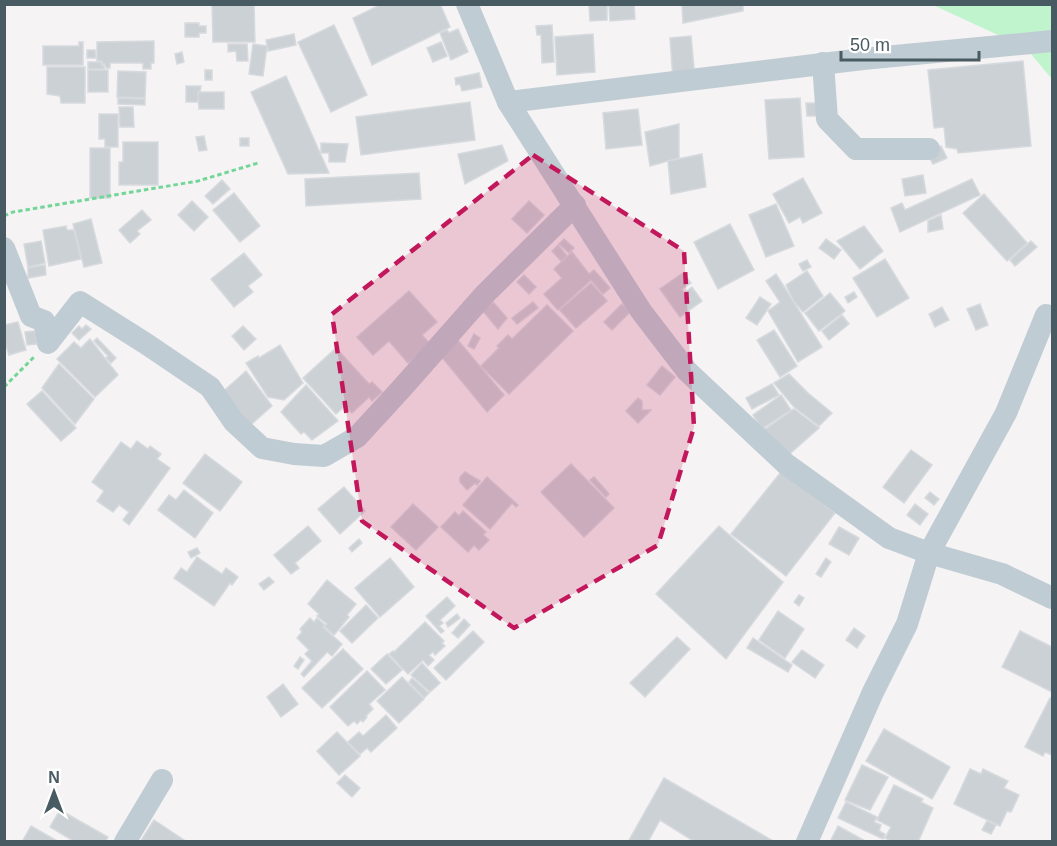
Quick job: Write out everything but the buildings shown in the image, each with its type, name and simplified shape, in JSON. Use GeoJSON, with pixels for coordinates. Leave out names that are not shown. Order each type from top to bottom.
{"type":"FeatureCollection","features":[{"type":"Feature","properties":{"kind":"street"},"geometry":{"type":"LineString","coordinates":[[467,4],[508,102],[640,311],[687,371],[786,464],[889,538],[929,553],[1002,574],[1053,598]]}},
{"type":"Feature","properties":{"kind":"street"},"geometry":{"type":"LineString","coordinates":[[508,102],[823,63],[1053,41]]}},
{"type":"Feature","properties":{"kind":"street"},"geometry":{"type":"LineString","coordinates":[[823,63],[827,119],[856,149],[929,149]]}},
{"type":"Feature","properties":{"kind":"street"},"geometry":{"type":"LineString","coordinates":[[48,343],[80,302],[210,387],[234,422],[262,448],[324,456],[357,437],[485,294],[575,205]]}},
{"type":"Feature","properties":{"kind":"street"},"geometry":{"type":"LineString","coordinates":[[4,249],[31,316],[44,321],[48,343]]}},
{"type":"Feature","properties":{"kind":"street"},"geometry":{"type":"LineString","coordinates":[[807,842],[873,692],[907,624],[929,553],[1006,414],[1046,315],[1053,316]]}},
{"type":"Feature","properties":{"kind":"street"},"geometry":{"type":"LineString","coordinates":[[125,842],[162,780]]}},
{"type":"Feature","properties":{"kind":"path"},"geometry":{"type":"LineString","coordinates":[[4,216],[13,212],[94,197],[198,181],[258,163]]}},
{"type":"Feature","properties":{"kind":"path"},"geometry":{"type":"LineString","coordinates":[[4,387],[48,343]]}},
{"type":"Feature","properties":{"kind":"highlighted area"},"geometry":{"type":"Polygon","coordinates":[[[533,155],[684,251],[694,427],[658,545],[514,628],[362,521],[332,314],[533,155]]]}},
{"type":"Feature","properties":{"kind":"green space"},"geometry":{"type":"Polygon","coordinates":[[[933,5],[1050,5],[1052,8],[1052,79],[1026,48],[933,5]]]}}]}
